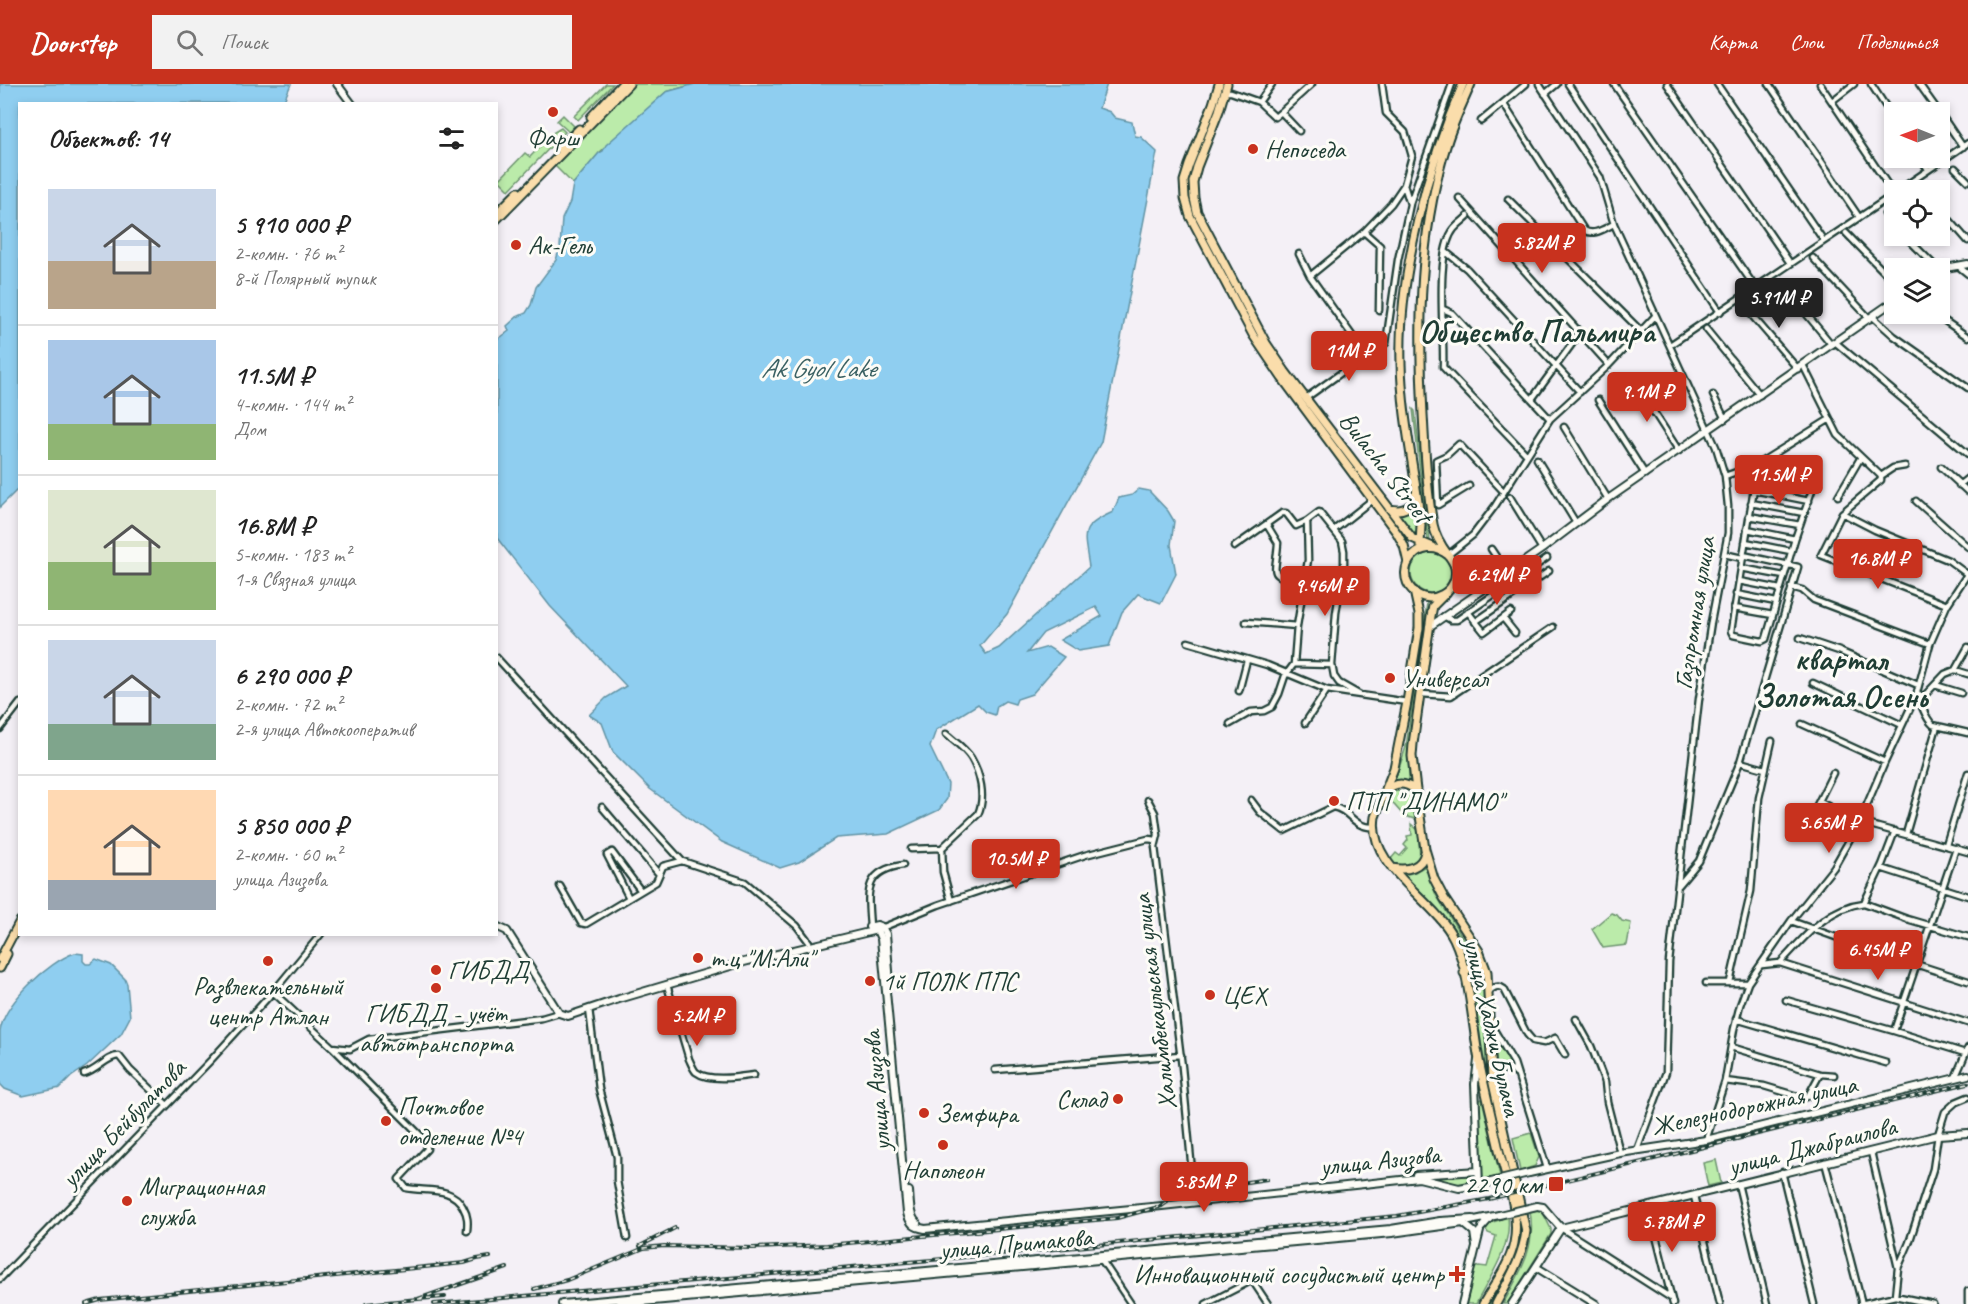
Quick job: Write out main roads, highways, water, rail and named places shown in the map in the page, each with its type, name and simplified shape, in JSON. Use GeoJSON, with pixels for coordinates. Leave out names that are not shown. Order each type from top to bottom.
{"type":"FeatureCollection","features":[{"type":"Feature","properties":{"kind":"main road"},"geometry":{"type":"LineString","coordinates":[[337,84],[351,102]]}},
{"type":"Feature","properties":{"kind":"main road"},"geometry":{"type":"LineString","coordinates":[[498,212],[622,84]]}},
{"type":"Feature","properties":{"kind":"main road"},"geometry":{"type":"LineString","coordinates":[[498,218],[629,84]]}},
{"type":"Feature","properties":{"kind":"main road"},"geometry":{"type":"LineString","coordinates":[[1198,154],[1219,84]]}},
{"type":"Feature","properties":{"kind":"main road"},"geometry":{"type":"LineString","coordinates":[[1384,791],[1397,756],[1419,628],[1419,614],[1414,591],[1406,576],[1408,563],[1418,552],[1421,543],[1421,525],[1401,379],[1404,297],[1429,179],[1440,142],[1463,84]]}},
{"type":"Feature","properties":{"kind":"main road"},"geometry":{"type":"LineString","coordinates":[[1414,591],[1430,598],[1440,596],[1447,592],[1453,584],[1455,573],[1454,566],[1440,543],[1432,519],[1426,467],[1419,340],[1421,284],[1429,219],[1447,141],[1471,84]]}},
{"type":"Feature","properties":{"kind":"main road","name":"Bulacha Street"},"geometry":{"type":"LineString","coordinates":[[1226,88],[1198,154],[1193,182],[1197,212],[1255,324],[1303,400],[1375,498],[1400,539],[1408,563]]}},
{"type":"Feature","properties":{"kind":"main road"},"geometry":{"type":"LineString","coordinates":[[1950,267],[1968,264]]}},
{"type":"Feature","properties":{"kind":"main road"},"geometry":{"type":"LineString","coordinates":[[1429,627],[1542,549],[1608,499],[1884,309]]}},
{"type":"Feature","properties":{"kind":"main road"},"geometry":{"type":"LineString","coordinates":[[1388,507],[1397,510],[1408,507],[1414,501],[1416,490]]}},
{"type":"Feature","properties":{"kind":"main road","name":"Bulacha Street"},"geometry":{"type":"LineString","coordinates":[[1375,498],[1388,507],[1412,538],[1438,549]]}},
{"type":"Feature","properties":{"kind":"main road"},"geometry":{"type":"LineString","coordinates":[[1418,552],[1429,548],[1438,549],[1448,555]]}},
{"type":"Feature","properties":{"kind":"main road","name":"улица Хаджи Булача"},"geometry":{"type":"LineString","coordinates":[[1447,592],[1433,606],[1412,756],[1425,849],[1434,879],[1479,951],[1487,972],[1492,1079],[1526,1231],[1525,1245],[1496,1304]]}},
{"type":"Feature","properties":{"kind":"main road"},"geometry":{"type":"LineString","coordinates":[[1384,791],[1397,783],[1406,784],[1416,790]]}},
{"type":"Feature","properties":{"kind":"main road","name":"улица Хаджи Булача"},"geometry":{"type":"LineString","coordinates":[[1384,791],[1374,827],[1382,854],[1392,868],[1444,922],[1455,941],[1464,974],[1478,1057],[1515,1215],[1514,1244],[1506,1264],[1483,1304]]}},
{"type":"Feature","properties":{"kind":"main road"},"geometry":{"type":"LineString","coordinates":[[1392,868],[1406,870],[1418,865],[1424,859],[1425,849]]}},
{"type":"Feature","properties":{"kind":"main road"},"geometry":{"type":"LineString","coordinates":[[0,959],[18,925]]}},
{"type":"Feature","properties":{"kind":"main road"},"geometry":{"type":"LineString","coordinates":[[498,925],[509,930],[561,1011],[565,1012],[809,942],[875,928]]}},
{"type":"Feature","properties":{"kind":"main road"},"geometry":{"type":"LineString","coordinates":[[498,925],[507,931],[559,1013],[568,1016],[744,962],[875,928]]}},
{"type":"Feature","properties":{"kind":"main road","name":"улица Азизова"},"geometry":{"type":"LineString","coordinates":[[875,928],[881,939],[908,1219],[916,1228],[925,1229],[1478,1171]]}},
{"type":"Feature","properties":{"kind":"main road"},"geometry":{"type":"LineString","coordinates":[[0,968],[18,935]]}},
{"type":"Feature","properties":{"kind":"main road"},"geometry":{"type":"LineString","coordinates":[[1464,974],[1473,964],[1482,966],[1487,972]]}},
{"type":"Feature","properties":{"kind":"main road"},"geometry":{"type":"LineString","coordinates":[[1478,1057],[1475,1084],[1479,1185]]}},
{"type":"Feature","properties":{"kind":"main road","name":"Железнодорожная улица"},"geometry":{"type":"LineString","coordinates":[[1529,1173],[1620,1153],[1706,1140],[1968,1075]]}},
{"type":"Feature","properties":{"kind":"main road"},"geometry":{"type":"LineString","coordinates":[[1475,1084],[1484,1082]]}},
{"type":"Feature","properties":{"kind":"main road","name":"улица Джабраилова"},"geometry":{"type":"LineString","coordinates":[[1561,1228],[1938,1135],[1968,1133]]}},
{"type":"Feature","properties":{"kind":"main road","name":"улица Азизова"},"geometry":{"type":"LineString","coordinates":[[1419,1176],[1459,1188],[1529,1173]]}},
{"type":"Feature","properties":{"kind":"main road","name":"улица Примакова"},"geometry":{"type":"LineString","coordinates":[[620,1304],[1391,1229],[1440,1221],[1492,1217],[1537,1206],[1543,1207],[1561,1228]]}},
{"type":"Feature","properties":{"kind":"main road"},"geometry":{"type":"LineString","coordinates":[[1476,1229],[1492,1217]]}},
{"type":"Feature","properties":{"kind":"main road"},"geometry":{"type":"LineString","coordinates":[[1462,1304],[1476,1246],[1476,1229],[1476,1219],[1470,1222],[1476,1229]]}},
{"type":"Feature","properties":{"kind":"main road","name":"улица Примакова"},"geometry":{"type":"LineString","coordinates":[[562,1304],[1392,1233],[1463,1223],[1476,1229]]}},
{"type":"Feature","properties":{"kind":"main road"},"geometry":{"type":"LineString","coordinates":[[1512,1304],[1561,1228]]}},
{"type":"Feature","properties":{"kind":"main road"},"geometry":{"type":"LineString","coordinates":[[1536,1267],[1596,1304]]}},
{"type":"Feature","properties":{"kind":"water"},"geometry":{"type":"Polygon","coordinates":[[[0,84],[291,84],[283,102],[18,102],[18,489],[0,507],[0,84]]]}},
{"type":"Feature","properties":{"kind":"water","name":"Ak Gyol Lake"},"geometry":{"type":"Polygon","coordinates":[[[695,84],[1107,84],[1099,108],[1110,112],[1115,118],[1132,122],[1135,136],[1141,137],[1157,152],[1101,442],[1007,614],[980,646],[986,654],[999,648],[1089,567],[1085,538],[1089,527],[1113,512],[1119,498],[1132,495],[1139,489],[1149,491],[1174,521],[1171,545],[1176,574],[1161,603],[1138,594],[1122,612],[1109,646],[1078,651],[1060,640],[1102,616],[1096,607],[1043,633],[1027,653],[1048,647],[1064,657],[1032,694],[1017,699],[1015,704],[1005,701],[997,706],[995,715],[986,712],[978,704],[936,730],[930,747],[948,784],[947,799],[939,810],[888,834],[836,838],[799,862],[780,868],[722,842],[650,789],[613,752],[602,723],[589,715],[606,698],[626,686],[550,606],[498,539],[498,339],[509,331],[507,326],[526,313],[536,287],[556,260],[560,247],[562,219],[570,202],[573,184],[606,145],[666,92],[695,84]]]}},
{"type":"Feature","properties":{"kind":"water"},"geometry":{"type":"Polygon","coordinates":[[[75,953],[83,954],[83,961],[86,964],[96,959],[111,965],[125,979],[130,1017],[121,1034],[60,1088],[23,1096],[5,1089],[0,1084],[0,1032],[9,1009],[41,974],[75,953]]]}},
{"type":"Feature","properties":{"kind":"railway"},"geometry":{"type":"LineString","coordinates":[[434,1304],[1397,1216],[1489,1199],[1968,1083]]}},
{"type":"Feature","properties":{"kind":"railway"},"geometry":{"type":"LineString","coordinates":[[534,1289],[567,1280],[644,1248],[827,1245],[1117,1218],[1162,1206],[1180,1193],[1267,1179]]}},
{"type":"Feature","properties":{"kind":"railway"},"geometry":{"type":"LineString","coordinates":[[640,1246],[675,1228]]}},
{"type":"Feature","properties":{"kind":"railway"},"geometry":{"type":"LineString","coordinates":[[86,1304],[100,1300],[464,1263],[490,1257]]}},
{"type":"Feature","properties":{"kind":"railway"},"geometry":{"type":"LineString","coordinates":[[366,1304],[418,1299],[507,1268]]}},
{"type":"Feature","properties":{"kind":"railway"},"geometry":{"type":"LineString","coordinates":[[418,1299],[445,1297]]}},
{"type":"Feature","properties":{"kind":"place","name":"Фарш"},"geometry":{"type":"Point","coordinates":[553,112]}},
{"type":"Feature","properties":{"kind":"place","name":"Непоседа"},"geometry":{"type":"Point","coordinates":[1253,149]}},
{"type":"Feature","properties":{"kind":"place","name":"Ак-Гель"},"geometry":{"type":"Point","coordinates":[516,245]}},
{"type":"Feature","properties":{"kind":"place","name":"Универсал"},"geometry":{"type":"Point","coordinates":[1390,678]}},
{"type":"Feature","properties":{"kind":"place","name":"ПТП \"ДИНАМО\""},"geometry":{"type":"Point","coordinates":[1334,801]}},
{"type":"Feature","properties":{"kind":"place","name":"т.ц \"М.Али\""},"geometry":{"type":"Point","coordinates":[698,958]}},
{"type":"Feature","properties":{"kind":"place","name":"Развлекательный центр Атлан"},"geometry":{"type":"Point","coordinates":[268,961]}},
{"type":"Feature","properties":{"kind":"place","name":"ГИБДД"},"geometry":{"type":"Point","coordinates":[436,970]}},
{"type":"Feature","properties":{"kind":"place","name":"1й ПОЛК ППС"},"geometry":{"type":"Point","coordinates":[870,981]}},
{"type":"Feature","properties":{"kind":"place","name":"ГИБДД - учёт автотранспорта"},"geometry":{"type":"Point","coordinates":[436,988]}},
{"type":"Feature","properties":{"kind":"place","name":"ЦЕХ"},"geometry":{"type":"Point","coordinates":[1210,995]}},
{"type":"Feature","properties":{"kind":"place","name":"Склад"},"geometry":{"type":"Point","coordinates":[1118,1099]}},
{"type":"Feature","properties":{"kind":"place","name":"Земфира"},"geometry":{"type":"Point","coordinates":[924,1113]}},
{"type":"Feature","properties":{"kind":"place","name":"Почтовое отделение №4"},"geometry":{"type":"Point","coordinates":[386,1121]}},
{"type":"Feature","properties":{"kind":"place","name":"Наполеон"},"geometry":{"type":"Point","coordinates":[943,1145]}},
{"type":"Feature","properties":{"kind":"place","name":"2290 км"},"geometry":{"type":"Point","coordinates":[1556,1184]}},
{"type":"Feature","properties":{"kind":"place","name":"Миграционная служба"},"geometry":{"type":"Point","coordinates":[127,1201]}},
{"type":"Feature","properties":{"kind":"place","name":"Инновационный сосудистый центр"},"geometry":{"type":"Point","coordinates":[1457,1274]}},
{"type":"Feature","properties":{"kind":"district","name":"Общество Пальмира"},"geometry":{"type":"Point","coordinates":[1537,331]}},
{"type":"Feature","properties":{"kind":"district","name":"квартал Золотая Осень"},"geometry":{"type":"Point","coordinates":[1841,678]}}]}
